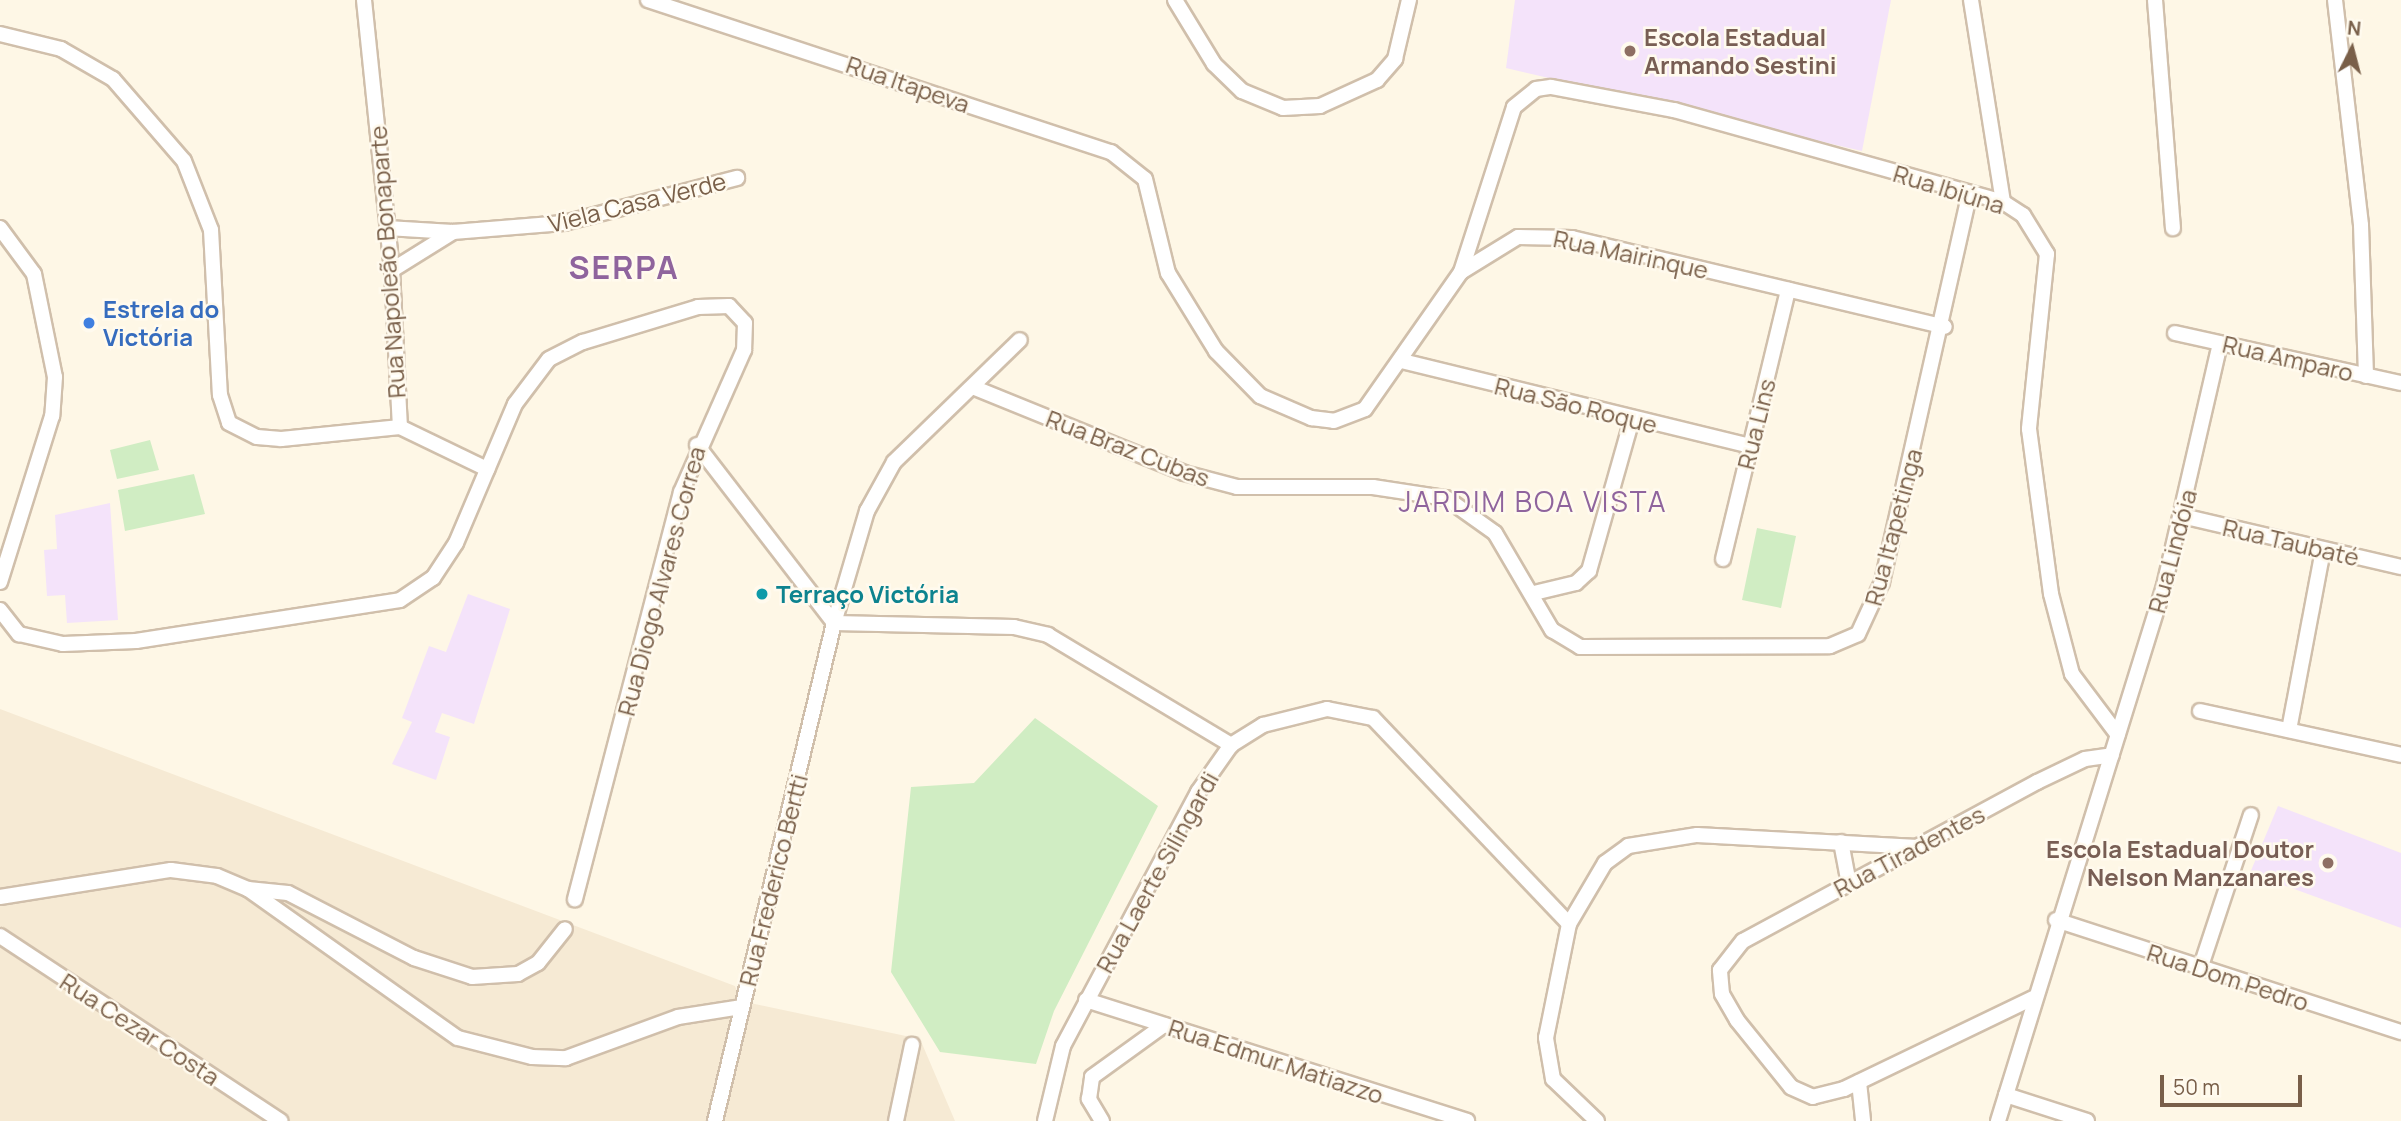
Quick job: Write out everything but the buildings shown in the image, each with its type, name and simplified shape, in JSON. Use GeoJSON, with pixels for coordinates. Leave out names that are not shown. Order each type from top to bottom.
{"type":"FeatureCollection","features":[{"type":"Feature","properties":{"kind":"street","name":"Rua Napoleão Bonaparte"},"geometry":{"type":"LineString","coordinates":[[364,0],[392,270],[400,427],[487,469]]}},
{"type":"Feature","properties":{"kind":"street","name":"Rua Itapeva"},"geometry":{"type":"LineString","coordinates":[[648,0],[1111,152],[1134,166],[1151,194]]}},
{"type":"Feature","properties":{"kind":"street"},"geometry":{"type":"LineString","coordinates":[[1175,0],[1214,64],[1241,91],[1283,108],[1320,106],[1377,80],[1395,58],[1409,0]]}},
{"type":"Feature","properties":{"kind":"street"},"geometry":{"type":"LineString","coordinates":[[1971,0],[2003,202]]}},
{"type":"Feature","properties":{"kind":"street"},"geometry":{"type":"LineString","coordinates":[[2155,0],[2173,228]]}},
{"type":"Feature","properties":{"kind":"street"},"geometry":{"type":"LineString","coordinates":[[2335,0],[2361,225],[2366,376]]}},
{"type":"Feature","properties":{"kind":"street"},"geometry":{"type":"LineString","coordinates":[[0,34],[61,49],[113,79],[184,161],[211,230],[220,395],[229,423],[257,437],[281,439],[400,427]]}},
{"type":"Feature","properties":{"kind":"street","name":"Rua Ibiúna"},"geometry":{"type":"LineString","coordinates":[[1461,272],[1514,107],[1536,89],[1582,90],[1674,110],[2003,202],[2039,232],[2047,254],[2029,429],[2031,476],[2060,640],[2088,700],[2118,734]]}},
{"type":"Feature","properties":{"kind":"street","name":"Viela Casa Verde"},"geometry":{"type":"LineString","coordinates":[[387,228],[453,232],[564,223],[737,178]]}},
{"type":"Feature","properties":{"kind":"street","name":"Rua Itapetinga"},"geometry":{"type":"LineString","coordinates":[[1534,593],[1563,640],[1610,652],[1790,650],[1830,646],[1858,634],[1882,582],[1945,327],[1970,193]]}},
{"type":"Feature","properties":{"kind":"street","name":"Rua Mairinque"},"geometry":{"type":"LineString","coordinates":[[1151,194],[1168,273],[1182,304],[1261,396],[1311,418],[1349,418],[1364,409],[1402,361],[1461,272],[1493,247],[1537,235],[1945,327]]}},
{"type":"Feature","properties":{"kind":"street"},"geometry":{"type":"LineString","coordinates":[[0,582],[52,416],[55,377],[34,274],[1,230]]}},
{"type":"Feature","properties":{"kind":"street","name":"Viela Casa Verde"},"geometry":{"type":"LineString","coordinates":[[392,270],[453,232]]}},
{"type":"Feature","properties":{"kind":"street","name":"Rua Lins"},"geometry":{"type":"LineString","coordinates":[[1723,559],[1788,290]]}},
{"type":"Feature","properties":{"kind":"street","name":"Rua Diogo Alvares Correa"},"geometry":{"type":"LineString","coordinates":[[487,469],[515,404],[550,359],[583,342],[698,307],[729,306],[739,313],[747,336],[697,445],[575,899]]}},
{"type":"Feature","properties":{"kind":"street","name":"Rua Amparo"},"geometry":{"type":"LineString","coordinates":[[2175,333],[2401,383]]}},
{"type":"Feature","properties":{"kind":"street","name":"Rua Frederico Bertti"},"geometry":{"type":"LineString","coordinates":[[0,897],[172,870],[217,876],[248,889],[424,1017],[458,1038],[494,1050],[566,1058],[678,1017],[743,1007],[834,623],[879,484],[1020,340]]}},
{"type":"Feature","properties":{"kind":"street","name":"Rua Lindóia"},"geometry":{"type":"LineString","coordinates":[[1998,1121],[2056,920],[2112,755],[2182,516],[2220,344]]}},
{"type":"Feature","properties":{"kind":"street","name":"Rua São Roque"},"geometry":{"type":"LineString","coordinates":[[1402,361],[1751,446]]}},
{"type":"Feature","properties":{"kind":"street","name":"Rua Braz Cubas"},"geometry":{"type":"LineString","coordinates":[[975,388],[1184,473],[1237,487],[1373,487],[1446,499],[1495,533],[1534,593]]}},
{"type":"Feature","properties":{"kind":"street"},"geometry":{"type":"LineString","coordinates":[[1534,593],[1576,583],[1594,562],[1632,419]]}},
{"type":"Feature","properties":{"kind":"street"},"geometry":{"type":"LineString","coordinates":[[697,445],[834,623],[1014,627],[1048,635],[1231,745],[1294,715],[1327,709],[1373,718],[1569,924]]}},
{"type":"Feature","properties":{"kind":"street"},"geometry":{"type":"LineString","coordinates":[[0,610],[19,634],[63,645],[136,641],[400,600],[433,578],[456,543],[487,469]]}},
{"type":"Feature","properties":{"kind":"street","name":"Rua Taubaté"},"geometry":{"type":"LineString","coordinates":[[2182,516],[2401,567]]}},
{"type":"Feature","properties":{"kind":"street"},"geometry":{"type":"LineString","coordinates":[[2289,730],[2323,550]]}},
{"type":"Feature","properties":{"kind":"street"},"geometry":{"type":"LineString","coordinates":[[2200,711],[2401,755]]}},
{"type":"Feature","properties":{"kind":"street","name":"Rua Laerte Silingardi"},"geometry":{"type":"LineString","coordinates":[[1045,1121],[1051,1081],[1086,1000],[1198,792],[1231,745]]}},
{"type":"Feature","properties":{"kind":"street","name":"Rua Tiradentes"},"geometry":{"type":"LineString","coordinates":[[1858,1082],[1826,1095],[1803,1096],[1737,1020],[1722,994],[1720,970],[1742,941],[2085,759],[2112,755]]}},
{"type":"Feature","properties":{"kind":"street"},"geometry":{"type":"LineString","coordinates":[[2200,969],[2251,815]]}},
{"type":"Feature","properties":{"kind":"street"},"geometry":{"type":"LineString","coordinates":[[1597,1121],[1567,1098],[1547,1058],[1569,924],[1586,888],[1628,845],[1697,835],[1918,847]]}},
{"type":"Feature","properties":{"kind":"street"},"geometry":{"type":"LineString","coordinates":[[1841,842],[1849,884]]}},
{"type":"Feature","properties":{"kind":"street","name":"Rua Frederico Bertti"},"geometry":{"type":"LineString","coordinates":[[248,889],[288,893],[414,958],[472,977],[517,974],[538,963],[565,929]]}},
{"type":"Feature","properties":{"kind":"street","name":"Rua Dom Pedro"},"geometry":{"type":"LineString","coordinates":[[2056,920],[2200,969],[2401,1032]]}},
{"type":"Feature","properties":{"kind":"street","name":"Rua Cezar Costa"},"geometry":{"type":"LineString","coordinates":[[0,936],[281,1121]]}},
{"type":"Feature","properties":{"kind":"street"},"geometry":{"type":"LineString","coordinates":[[1863,1121],[1858,1082],[2033,998]]}},
{"type":"Feature","properties":{"kind":"street","name":"Rua Edmur Matiazzo"},"geometry":{"type":"LineString","coordinates":[[1086,1000],[1445,1119],[1467,1121]]}},
{"type":"Feature","properties":{"kind":"street"},"geometry":{"type":"LineString","coordinates":[[715,1121],[743,1007]]}},
{"type":"Feature","properties":{"kind":"street"},"geometry":{"type":"LineString","coordinates":[[1102,1121],[1088,1099],[1092,1077],[1164,1025]]}},
{"type":"Feature","properties":{"kind":"street"},"geometry":{"type":"LineString","coordinates":[[897,1121],[912,1045]]}},
{"type":"Feature","properties":{"kind":"street"},"geometry":{"type":"LineString","coordinates":[[2006,1095],[2087,1121]]}},
{"type":"Feature","properties":{"kind":"shaded area"},"geometry":{"type":"Polygon","coordinates":[[[1515,0],[1891,0],[1862,151],[1506,68],[1515,0]]]}},
{"type":"Feature","properties":{"kind":"shaded area"},"geometry":{"type":"Polygon","coordinates":[[[110,503],[118,620],[67,623],[65,595],[47,596],[44,550],[57,549],[55,515],[110,503]]]}},
{"type":"Feature","properties":{"kind":"shaded area"},"geometry":{"type":"Polygon","coordinates":[[[468,594],[510,609],[474,724],[442,713],[435,732],[450,737],[436,780],[392,764],[412,722],[402,718],[429,646],[446,652],[468,594]]]}},
{"type":"Feature","properties":{"kind":"shaded area"},"geometry":{"type":"Polygon","coordinates":[[[0,709],[735,986],[741,1001],[920,1039],[955,1121],[0,1121],[0,709]]]}},
{"type":"Feature","properties":{"kind":"shaded area","name":"Escola Estadual Doutor Nelson Manzanares"},"geometry":{"type":"Polygon","coordinates":[[[2278,806],[2401,853],[2401,928],[2250,873],[2278,806]]]}},
{"type":"Feature","properties":{"kind":"green space"},"geometry":{"type":"Polygon","coordinates":[[[150,440],[159,470],[117,479],[110,450],[150,440]]]}},
{"type":"Feature","properties":{"kind":"green space"},"geometry":{"type":"Polygon","coordinates":[[[194,474],[205,514],[125,531],[118,490],[194,474]]]}},
{"type":"Feature","properties":{"kind":"green space"},"geometry":{"type":"Polygon","coordinates":[[[1757,528],[1796,536],[1781,608],[1742,600],[1757,528]]]}},
{"type":"Feature","properties":{"kind":"green space"},"geometry":{"type":"Polygon","coordinates":[[[1035,718],[1158,806],[1054,1011],[1036,1064],[940,1052],[891,972],[911,787],[974,783],[1035,718]]]}},
{"type":"Feature","properties":{"kind":"place","name":"Escola Estadual Armando Sestini"},"geometry":{"type":"Point","coordinates":[1630,51]}},
{"type":"Feature","properties":{"kind":"place","name":"Estrela do Victória"},"geometry":{"type":"Point","coordinates":[89,323]}},
{"type":"Feature","properties":{"kind":"place","name":"Terraço Victória"},"geometry":{"type":"Point","coordinates":[762,594]}},
{"type":"Feature","properties":{"kind":"place","name":"Escola Estadual Doutor Nelson Manzanares"},"geometry":{"type":"Point","coordinates":[2328,863]}},
{"type":"Feature","properties":{"kind":"district","name":"SERPA"},"geometry":{"type":"Point","coordinates":[624,267]}},
{"type":"Feature","properties":{"kind":"district","name":"JARDIM BOA VISTA"},"geometry":{"type":"Point","coordinates":[1533,501]}}]}
